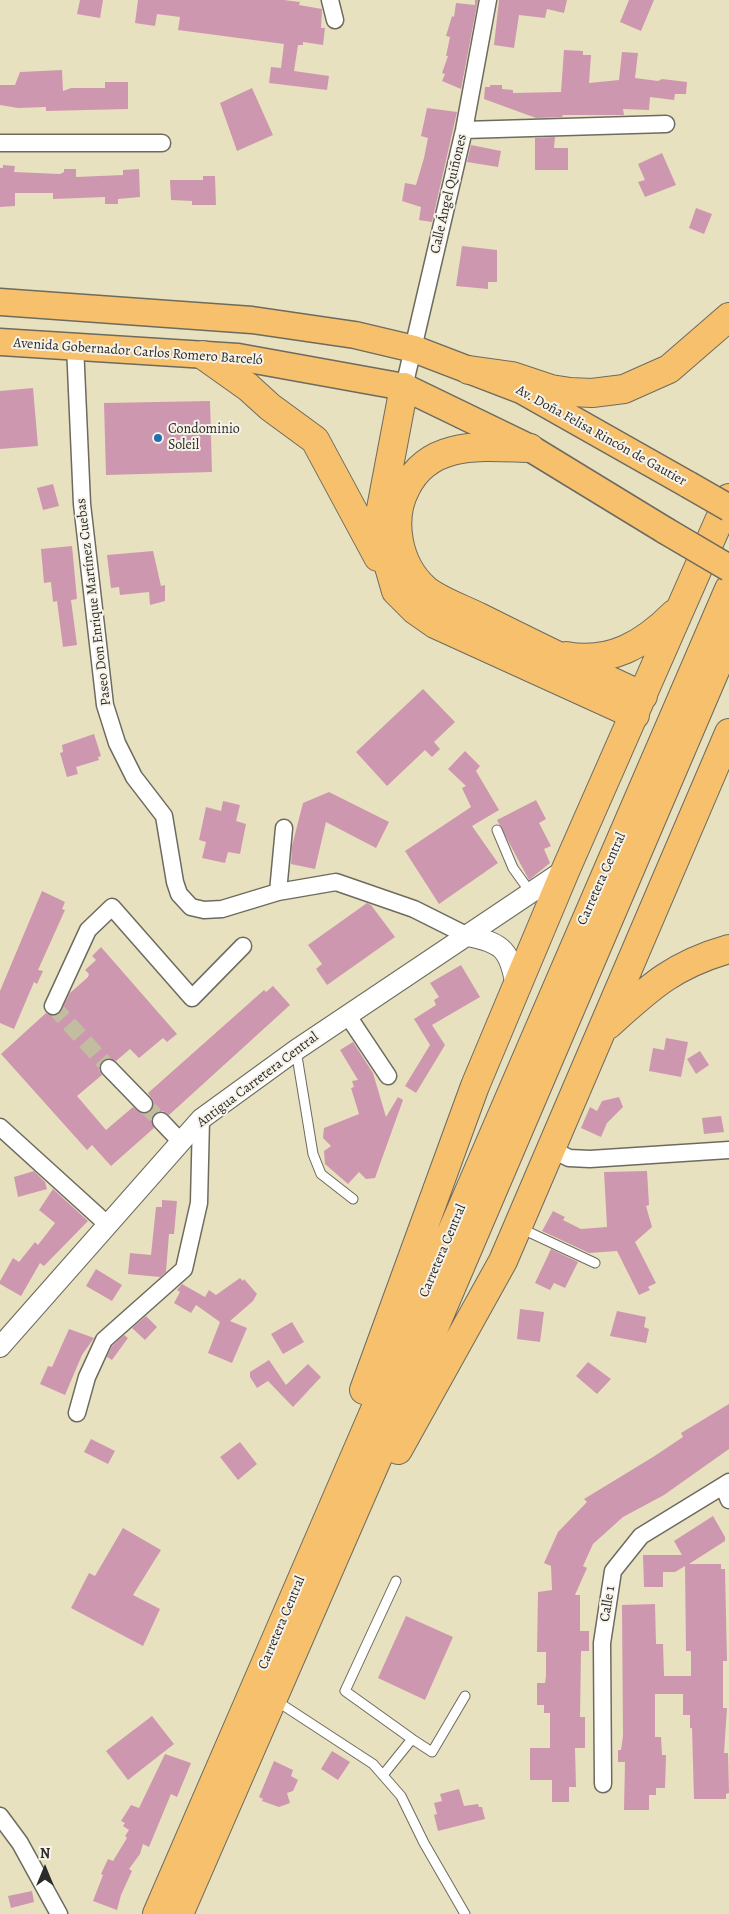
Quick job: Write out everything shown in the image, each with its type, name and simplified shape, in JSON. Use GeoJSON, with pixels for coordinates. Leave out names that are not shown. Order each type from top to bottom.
{"type":"FeatureCollection","features":[{"type":"Feature","properties":{"kind":"highway"},"geometry":{"type":"LineString","coordinates":[[469,370],[512,376],[551,389],[570,392],[592,393],[624,389],[668,369],[729,316]]}},
{"type":"Feature","properties":{"kind":"highway"},"geometry":{"type":"LineString","coordinates":[[203,355],[248,387],[270,407],[315,440],[396,591],[416,610],[435,624],[639,706]]}},
{"type":"Feature","properties":{"kind":"highway"},"geometry":{"type":"LineString","coordinates":[[396,591],[383,550],[379,519],[404,387]]}},
{"type":"Feature","properties":{"kind":"highway"},"geometry":{"type":"LineString","coordinates":[[530,448],[460,448],[443,452],[422,465],[410,478],[401,496],[398,518],[399,539],[408,569],[426,590],[549,653],[639,706]]}},
{"type":"Feature","properties":{"kind":"highway"},"geometry":{"type":"LineString","coordinates":[[327,1516],[338,1463],[472,1095],[566,869],[729,498]]}},
{"type":"Feature","properties":{"kind":"highway","name":"Carretera Central"},"geometry":{"type":"LineString","coordinates":[[157,1914],[327,1516],[729,589]]}},
{"type":"Feature","properties":{"kind":"highway"},"geometry":{"type":"LineString","coordinates":[[549,653],[586,658],[625,650],[655,633],[681,608]]}},
{"type":"Feature","properties":{"kind":"highway","name":"Carretera Central"},"geometry":{"type":"LineString","coordinates":[[180,1914],[729,638]]}},
{"type":"Feature","properties":{"kind":"highway"},"geometry":{"type":"LineString","coordinates":[[354,1512],[392,1460],[504,1261],[729,733]]}},
{"type":"Feature","properties":{"kind":"highway"},"geometry":{"type":"LineString","coordinates":[[600,1033],[637,998],[665,976],[699,958],[729,949]]}},
{"type":"Feature","properties":{"kind":"main road"},"geometry":{"type":"LineString","coordinates":[[0,302],[252,320],[355,335],[414,349]]}},
{"type":"Feature","properties":{"kind":"main road","name":"Avenida Gobernador Carlos Romero Barceló"},"geometry":{"type":"LineString","coordinates":[[0,342],[74,345],[238,357],[404,387],[530,448]]}},
{"type":"Feature","properties":{"kind":"main road","name":"Av. Doña Felisa Rincón de Gautier"},"geometry":{"type":"LineString","coordinates":[[414,349],[520,390],[729,508]]}},
{"type":"Feature","properties":{"kind":"main road"},"geometry":{"type":"LineString","coordinates":[[530,448],[729,568]]}},
{"type":"Feature","properties":{"kind":"street"},"geometry":{"type":"LineString","coordinates":[[330,0],[335,20]]}},
{"type":"Feature","properties":{"kind":"street","name":"Calle Ángel Quiñones"},"geometry":{"type":"LineString","coordinates":[[404,387],[464,130],[488,0]]}},
{"type":"Feature","properties":{"kind":"street"},"geometry":{"type":"LineString","coordinates":[[464,130],[666,124]]}},
{"type":"Feature","properties":{"kind":"street"},"geometry":{"type":"LineString","coordinates":[[0,143],[162,143]]}},
{"type":"Feature","properties":{"kind":"street","name":"Paseo Don Enrique Martínez Cuebas"},"geometry":{"type":"LineString","coordinates":[[74,345],[82,504],[105,705],[117,743],[134,777],[164,816],[175,882],[179,894],[191,906],[204,910],[222,909],[278,892],[336,882],[414,909],[468,936]]}},
{"type":"Feature","properties":{"kind":"street"},"geometry":{"type":"LineString","coordinates":[[278,892],[284,828]]}},
{"type":"Feature","properties":{"kind":"street","name":"Antigua Carretera Central"},"geometry":{"type":"LineString","coordinates":[[0,1346],[201,1119],[296,1050],[566,869]]}},
{"type":"Feature","properties":{"kind":"street"},"geometry":{"type":"LineString","coordinates":[[53,1006],[88,930],[112,906],[192,998],[243,946]]}},
{"type":"Feature","properties":{"kind":"street"},"geometry":{"type":"LineString","coordinates":[[468,936],[485,939],[500,946],[508,954],[512,962],[516,987]]}},
{"type":"Feature","properties":{"kind":"street"},"geometry":{"type":"LineString","coordinates":[[348,1016],[388,1076]]}},
{"type":"Feature","properties":{"kind":"street"},"geometry":{"type":"LineString","coordinates":[[109,1068],[144,1104]]}},
{"type":"Feature","properties":{"kind":"street"},"geometry":{"type":"LineString","coordinates":[[77,1413],[87,1377],[104,1340],[184,1269],[199,1203],[201,1119]]}},
{"type":"Feature","properties":{"kind":"street"},"geometry":{"type":"LineString","coordinates":[[161,1122],[181,1142]]}},
{"type":"Feature","properties":{"kind":"street"},"geometry":{"type":"LineString","coordinates":[[0,1127],[108,1225]]}},
{"type":"Feature","properties":{"kind":"street"},"geometry":{"type":"LineString","coordinates":[[551,1149],[568,1158],[590,1160],[729,1150]]}},
{"type":"Feature","properties":{"kind":"street","name":"Calle 1"},"geometry":{"type":"LineString","coordinates":[[603,1784],[602,1643],[613,1571],[641,1536],[727,1489]]}},
{"type":"Feature","properties":{"kind":"street"},"geometry":{"type":"LineString","coordinates":[[0,1816],[20,1843],[59,1914]]}},
{"type":"Feature","properties":{"kind":"lane"},"geometry":{"type":"LineString","coordinates":[[497,830],[513,868],[531,893]]}},
{"type":"Feature","properties":{"kind":"lane"},"geometry":{"type":"LineString","coordinates":[[296,1050],[313,1154],[321,1174],[352,1199]]}},
{"type":"Feature","properties":{"kind":"lane"},"geometry":{"type":"LineString","coordinates":[[517,1227],[595,1263]]}},
{"type":"Feature","properties":{"kind":"lane"},"geometry":{"type":"LineString","coordinates":[[396,1581],[345,1691],[432,1752],[465,1696]]}},
{"type":"Feature","properties":{"kind":"lane"},"geometry":{"type":"LineString","coordinates":[[272,1698],[373,1764],[383,1775],[401,1796],[424,1844],[465,1914]]}},
{"type":"Feature","properties":{"kind":"lane"},"geometry":{"type":"LineString","coordinates":[[383,1775],[412,1739]]}},
{"type":"Feature","properties":{"kind":"building"},"geometry":{"type":"Polygon","coordinates":[[[80,0],[103,0],[100,18],[77,14],[80,0]]]}},
{"type":"Feature","properties":{"kind":"building"},"geometry":{"type":"Polygon","coordinates":[[[138,0],[284,0],[300,2],[299,5],[322,9],[321,28],[325,28],[323,45],[303,42],[303,45],[298,45],[294,71],[329,76],[327,90],[269,83],[271,67],[281,68],[284,44],[178,30],[180,17],[157,14],[155,26],[135,23],[138,0]]]}},
{"type":"Feature","properties":{"kind":"building"},"geometry":{"type":"Polygon","coordinates":[[[475,0],[478,0],[461,89],[442,81],[445,74],[442,73],[448,56],[446,56],[450,37],[446,36],[452,16],[454,17],[456,3],[475,5],[475,0]]]}},
{"type":"Feature","properties":{"kind":"building"},"geometry":{"type":"Polygon","coordinates":[[[499,0],[567,0],[564,13],[547,9],[545,18],[519,15],[514,48],[494,45],[499,0]]]}},
{"type":"Feature","properties":{"kind":"building"},"geometry":{"type":"Polygon","coordinates":[[[629,0],[654,0],[641,31],[620,22],[629,0]]]}},
{"type":"Feature","properties":{"kind":"building"},"geometry":{"type":"Polygon","coordinates":[[[564,50],[583,51],[583,55],[591,55],[589,83],[619,80],[622,52],[638,53],[635,78],[687,82],[686,94],[675,94],[674,100],[650,97],[649,110],[623,109],[624,115],[563,115],[562,117],[536,118],[484,99],[485,87],[490,87],[490,85],[502,85],[502,89],[513,90],[513,93],[561,92],[564,50]]]}},
{"type":"Feature","properties":{"kind":"building"},"geometry":{"type":"Polygon","coordinates":[[[62,70],[63,91],[71,88],[105,88],[105,82],[128,82],[128,109],[46,111],[46,107],[18,108],[0,105],[0,85],[15,85],[20,72],[62,70]]]}},
{"type":"Feature","properties":{"kind":"building"},"geometry":{"type":"Polygon","coordinates":[[[252,88],[273,135],[237,151],[220,103],[252,88]]]}},
{"type":"Feature","properties":{"kind":"building"},"geometry":{"type":"Polygon","coordinates":[[[427,108],[457,112],[432,222],[419,220],[421,207],[402,201],[405,183],[416,185],[424,158],[428,138],[421,136],[427,108]]]}},
{"type":"Feature","properties":{"kind":"building"},"geometry":{"type":"Polygon","coordinates":[[[555,137],[554,148],[568,148],[568,170],[535,170],[535,138],[555,137]]]}},
{"type":"Feature","properties":{"kind":"building"},"geometry":{"type":"Polygon","coordinates":[[[471,145],[501,151],[498,167],[467,162],[471,145]]]}},
{"type":"Feature","properties":{"kind":"building"},"geometry":{"type":"Polygon","coordinates":[[[662,153],[676,185],[645,197],[638,182],[645,180],[638,164],[662,153]]]}},
{"type":"Feature","properties":{"kind":"building"},"geometry":{"type":"Polygon","coordinates":[[[3,165],[15,166],[14,172],[60,174],[64,172],[64,169],[76,169],[76,177],[123,175],[123,170],[139,169],[140,197],[118,199],[118,204],[105,204],[105,197],[53,199],[53,193],[15,193],[15,206],[0,207],[0,168],[3,168],[3,165]]]}},
{"type":"Feature","properties":{"kind":"building"},"geometry":{"type":"Polygon","coordinates":[[[203,176],[215,176],[216,205],[192,205],[192,201],[171,200],[170,180],[203,180],[203,176]]]}},
{"type":"Feature","properties":{"kind":"building"},"geometry":{"type":"Polygon","coordinates":[[[696,208],[712,214],[704,234],[689,228],[696,208]]]}},
{"type":"Feature","properties":{"kind":"building"},"geometry":{"type":"Polygon","coordinates":[[[462,246],[497,250],[497,282],[488,282],[488,289],[456,286],[462,246]]]}},
{"type":"Feature","properties":{"kind":"building"},"geometry":{"type":"Polygon","coordinates":[[[33,388],[38,446],[0,449],[0,391],[33,388]]]}},
{"type":"Feature","properties":{"kind":"building","name":"Condominio Soleil"},"geometry":{"type":"Polygon","coordinates":[[[210,401],[212,472],[106,475],[104,403],[210,401]]]}},
{"type":"Feature","properties":{"kind":"building"},"geometry":{"type":"Polygon","coordinates":[[[53,484],[59,506],[43,510],[37,488],[53,484]]]}},
{"type":"Feature","properties":{"kind":"building"},"geometry":{"type":"Polygon","coordinates":[[[72,546],[77,599],[71,600],[77,645],[63,647],[57,601],[53,602],[51,582],[44,583],[41,549],[72,546]]]}},
{"type":"Feature","properties":{"kind":"building"},"geometry":{"type":"Polygon","coordinates":[[[153,551],[161,586],[165,585],[165,601],[150,605],[149,592],[120,595],[119,587],[111,588],[107,555],[153,551]]]}},
{"type":"Feature","properties":{"kind":"building"},"geometry":{"type":"Polygon","coordinates":[[[423,689],[455,722],[434,742],[440,749],[432,757],[425,750],[387,786],[356,752],[423,689]]]}},
{"type":"Feature","properties":{"kind":"building"},"geometry":{"type":"Polygon","coordinates":[[[94,734],[101,756],[98,757],[99,760],[76,767],[78,774],[67,777],[60,753],[63,752],[62,745],[94,734]]]}},
{"type":"Feature","properties":{"kind":"building"},"geometry":{"type":"Polygon","coordinates":[[[465,751],[480,766],[476,771],[499,810],[472,826],[498,863],[439,904],[405,851],[471,807],[462,788],[466,786],[448,769],[465,751]]]}},
{"type":"Feature","properties":{"kind":"building"},"geometry":{"type":"Polygon","coordinates":[[[329,792],[389,822],[376,848],[326,822],[315,869],[291,864],[292,846],[303,803],[329,792]]]}},
{"type":"Feature","properties":{"kind":"building"},"geometry":{"type":"Polygon","coordinates":[[[536,800],[546,819],[539,823],[551,846],[544,849],[550,863],[529,880],[497,820],[536,800]]]}},
{"type":"Feature","properties":{"kind":"building"},"geometry":{"type":"Polygon","coordinates":[[[223,801],[240,805],[236,821],[246,824],[240,854],[228,852],[225,863],[202,858],[206,842],[199,840],[206,807],[221,811],[223,801]]]}},
{"type":"Feature","properties":{"kind":"building"},"geometry":{"type":"Polygon","coordinates":[[[42,891],[65,902],[62,909],[65,910],[38,970],[43,971],[37,984],[34,982],[14,1029],[0,1023],[0,991],[42,891]]]}},
{"type":"Feature","properties":{"kind":"building"},"geometry":{"type":"Polygon","coordinates":[[[367,903],[371,905],[395,937],[327,985],[316,969],[322,964],[308,945],[367,903]]]}},
{"type":"Feature","properties":{"kind":"building"},"geometry":{"type":"Polygon","coordinates":[[[101,947],[177,1034],[167,1042],[163,1038],[139,1058],[130,1049],[116,1061],[107,1058],[102,1061],[99,1070],[102,1075],[77,1096],[106,1130],[133,1107],[142,1114],[151,1111],[154,1102],[148,1093],[264,990],[266,992],[273,986],[290,1005],[169,1115],[163,1111],[154,1113],[151,1119],[154,1128],[111,1166],[92,1145],[87,1150],[1,1054],[46,1013],[53,1016],[59,1014],[70,993],[88,977],[89,974],[85,970],[96,960],[92,956],[101,947]]]}},
{"type":"Feature","properties":{"kind":"building"},"geometry":{"type":"Polygon","coordinates":[[[461,965],[480,997],[432,1025],[445,1045],[416,1093],[405,1086],[430,1045],[414,1019],[436,1005],[434,1000],[439,997],[430,983],[461,965]]]}},
{"type":"Feature","properties":{"kind":"building"},"geometry":{"type":"Polygon","coordinates":[[[666,1038],[688,1042],[681,1077],[649,1071],[653,1048],[664,1050],[666,1038]]]}},
{"type":"Feature","properties":{"kind":"building"},"geometry":{"type":"Polygon","coordinates":[[[353,1042],[373,1073],[386,1117],[398,1097],[403,1100],[375,1178],[366,1179],[359,1172],[348,1184],[325,1164],[324,1151],[331,1146],[323,1138],[324,1128],[359,1114],[351,1088],[354,1087],[352,1081],[358,1080],[340,1050],[353,1042]]]}},
{"type":"Feature","properties":{"kind":"building"},"geometry":{"type":"Polygon","coordinates":[[[700,1051],[709,1065],[696,1074],[687,1059],[700,1051]]]}},
{"type":"Feature","properties":{"kind":"building"},"geometry":{"type":"Polygon","coordinates":[[[619,1097],[623,1107],[607,1123],[601,1137],[581,1128],[590,1107],[597,1111],[602,1101],[619,1097]]]}},
{"type":"Feature","properties":{"kind":"building"},"geometry":{"type":"Polygon","coordinates":[[[721,1116],[724,1132],[704,1134],[702,1118],[721,1116]]]}},
{"type":"Feature","properties":{"kind":"building"},"geometry":{"type":"Polygon","coordinates":[[[34,1171],[45,1182],[47,1189],[18,1197],[14,1177],[34,1171]]]}},
{"type":"Feature","properties":{"kind":"building"},"geometry":{"type":"Polygon","coordinates":[[[647,1171],[649,1205],[646,1206],[652,1227],[635,1242],[656,1283],[648,1287],[650,1290],[639,1295],[617,1251],[589,1253],[542,1231],[553,1211],[565,1217],[563,1220],[581,1229],[607,1227],[604,1172],[647,1171]]]}},
{"type":"Feature","properties":{"kind":"building"},"geometry":{"type":"Polygon","coordinates":[[[53,1189],[88,1221],[44,1266],[40,1263],[21,1296],[0,1284],[0,1281],[13,1258],[19,1262],[35,1242],[38,1245],[55,1223],[39,1210],[53,1189]]]}},
{"type":"Feature","properties":{"kind":"building"},"geometry":{"type":"Polygon","coordinates":[[[162,1200],[177,1201],[174,1234],[169,1234],[166,1272],[160,1277],[128,1274],[130,1253],[151,1255],[156,1207],[162,1207],[162,1200]]]}},
{"type":"Feature","properties":{"kind":"building"},"geometry":{"type":"Polygon","coordinates":[[[551,1249],[578,1262],[565,1288],[554,1283],[550,1290],[535,1283],[551,1249]]]}},
{"type":"Feature","properties":{"kind":"building"},"geometry":{"type":"Polygon","coordinates":[[[96,1269],[122,1285],[112,1301],[86,1286],[96,1269]]]}},
{"type":"Feature","properties":{"kind":"building"},"geometry":{"type":"Polygon","coordinates":[[[240,1278],[243,1281],[244,1279],[257,1294],[253,1301],[230,1321],[247,1328],[232,1363],[208,1353],[220,1322],[196,1305],[191,1313],[174,1303],[180,1292],[177,1290],[182,1284],[205,1297],[209,1290],[216,1295],[240,1278]]]}},
{"type":"Feature","properties":{"kind":"building"},"geometry":{"type":"Polygon","coordinates":[[[520,1309],[544,1312],[540,1342],[517,1339],[520,1309]]]}},
{"type":"Feature","properties":{"kind":"building"},"geometry":{"type":"Polygon","coordinates":[[[617,1311],[646,1317],[644,1327],[649,1329],[646,1343],[610,1336],[617,1311]]]}},
{"type":"Feature","properties":{"kind":"building"},"geometry":{"type":"Polygon","coordinates":[[[146,1316],[157,1327],[145,1340],[132,1328],[146,1316]]]}},
{"type":"Feature","properties":{"kind":"building"},"geometry":{"type":"Polygon","coordinates":[[[292,1322],[304,1342],[283,1354],[271,1334],[292,1322]]]}},
{"type":"Feature","properties":{"kind":"building"},"geometry":{"type":"Polygon","coordinates":[[[69,1329],[94,1338],[82,1355],[65,1395],[40,1384],[48,1366],[52,1367],[69,1329]]]}},
{"type":"Feature","properties":{"kind":"building"},"geometry":{"type":"Polygon","coordinates":[[[124,1335],[128,1338],[112,1360],[107,1357],[112,1346],[124,1335]]]}},
{"type":"Feature","properties":{"kind":"building"},"geometry":{"type":"Polygon","coordinates":[[[269,1360],[286,1385],[308,1364],[321,1377],[293,1407],[268,1381],[257,1388],[250,1377],[250,1372],[269,1360]]]}},
{"type":"Feature","properties":{"kind":"building"},"geometry":{"type":"Polygon","coordinates":[[[588,1362],[611,1379],[597,1394],[576,1376],[588,1362]]]}},
{"type":"Feature","properties":{"kind":"building"},"geometry":{"type":"Polygon","coordinates":[[[729,1404],[729,1449],[664,1495],[623,1517],[593,1544],[583,1566],[587,1568],[575,1595],[580,1595],[580,1631],[589,1631],[589,1651],[581,1651],[580,1717],[585,1717],[585,1748],[575,1748],[576,1787],[569,1787],[569,1802],[552,1802],[552,1780],[530,1780],[530,1748],[550,1748],[550,1713],[544,1713],[544,1705],[537,1705],[537,1683],[545,1683],[546,1676],[546,1652],[537,1652],[538,1592],[552,1590],[551,1566],[544,1563],[558,1532],[587,1502],[584,1499],[653,1457],[683,1437],[681,1433],[729,1404]]]}},
{"type":"Feature","properties":{"kind":"building"},"geometry":{"type":"Polygon","coordinates":[[[91,1439],[115,1451],[108,1464],[84,1452],[91,1439]]]}},
{"type":"Feature","properties":{"kind":"building"},"geometry":{"type":"Polygon","coordinates":[[[240,1442],[257,1464],[238,1480],[220,1457],[240,1442]]]}},
{"type":"Feature","properties":{"kind":"building"},"geometry":{"type":"Polygon","coordinates":[[[713,1516],[725,1537],[725,1541],[689,1564],[721,1564],[721,1569],[725,1569],[727,1661],[723,1661],[723,1708],[727,1708],[724,1753],[728,1753],[729,1793],[726,1794],[726,1799],[694,1799],[692,1728],[690,1728],[690,1715],[683,1715],[683,1694],[655,1694],[655,1737],[661,1737],[662,1755],[666,1755],[665,1788],[656,1788],[656,1795],[649,1795],[649,1810],[624,1810],[625,1762],[618,1762],[618,1750],[621,1750],[623,1736],[622,1605],[655,1604],[656,1644],[663,1644],[664,1676],[691,1676],[691,1651],[686,1651],[685,1566],[675,1572],[663,1572],[663,1587],[644,1587],[643,1555],[682,1555],[674,1541],[713,1516]]]}},
{"type":"Feature","properties":{"kind":"building"},"geometry":{"type":"Polygon","coordinates":[[[123,1528],[161,1550],[133,1595],[160,1609],[143,1646],[71,1608],[89,1573],[95,1576],[123,1528]]]}},
{"type":"Feature","properties":{"kind":"building"},"geometry":{"type":"Polygon","coordinates":[[[406,1616],[453,1637],[425,1700],[378,1678],[406,1616]]]}},
{"type":"Feature","properties":{"kind":"building"},"geometry":{"type":"Polygon","coordinates":[[[152,1716],[174,1744],[128,1780],[106,1751],[152,1716]]]}},
{"type":"Feature","properties":{"kind":"building"},"geometry":{"type":"Polygon","coordinates":[[[332,1751],[350,1762],[338,1780],[321,1769],[332,1751]]]}},
{"type":"Feature","properties":{"kind":"building"},"geometry":{"type":"Polygon","coordinates":[[[165,1754],[191,1763],[177,1797],[171,1794],[149,1847],[143,1844],[140,1854],[129,1869],[132,1871],[121,1895],[117,1910],[93,1901],[103,1875],[101,1874],[108,1859],[113,1861],[127,1838],[125,1836],[129,1830],[123,1826],[125,1823],[121,1821],[131,1805],[139,1808],[165,1754]]]}},
{"type":"Feature","properties":{"kind":"building"},"geometry":{"type":"Polygon","coordinates":[[[274,1761],[293,1770],[291,1776],[298,1780],[293,1791],[287,1793],[290,1803],[279,1807],[262,1801],[263,1799],[259,1797],[274,1761]]]}},
{"type":"Feature","properties":{"kind":"building"},"geometry":{"type":"Polygon","coordinates":[[[459,1789],[464,1806],[478,1804],[479,1807],[482,1807],[485,1819],[438,1831],[434,1815],[437,1814],[434,1803],[442,1801],[440,1794],[459,1789]]]}},
{"type":"Feature","properties":{"kind":"building"},"geometry":{"type":"Polygon","coordinates":[[[32,1891],[34,1902],[11,1908],[8,1896],[32,1891]]]}},
{"type":"Feature","properties":{"kind":"tunnel"},"geometry":{"type":"LineString","coordinates":[[53,1006],[109,1068]]}},
{"type":"Feature","properties":{"kind":"tunnel"},"geometry":{"type":"LineString","coordinates":[[144,1104],[161,1121]]}},
{"type":"Feature","properties":{"kind":"place","name":"Condominio Soleil"},"geometry":{"type":"Point","coordinates":[158,438]}}]}
